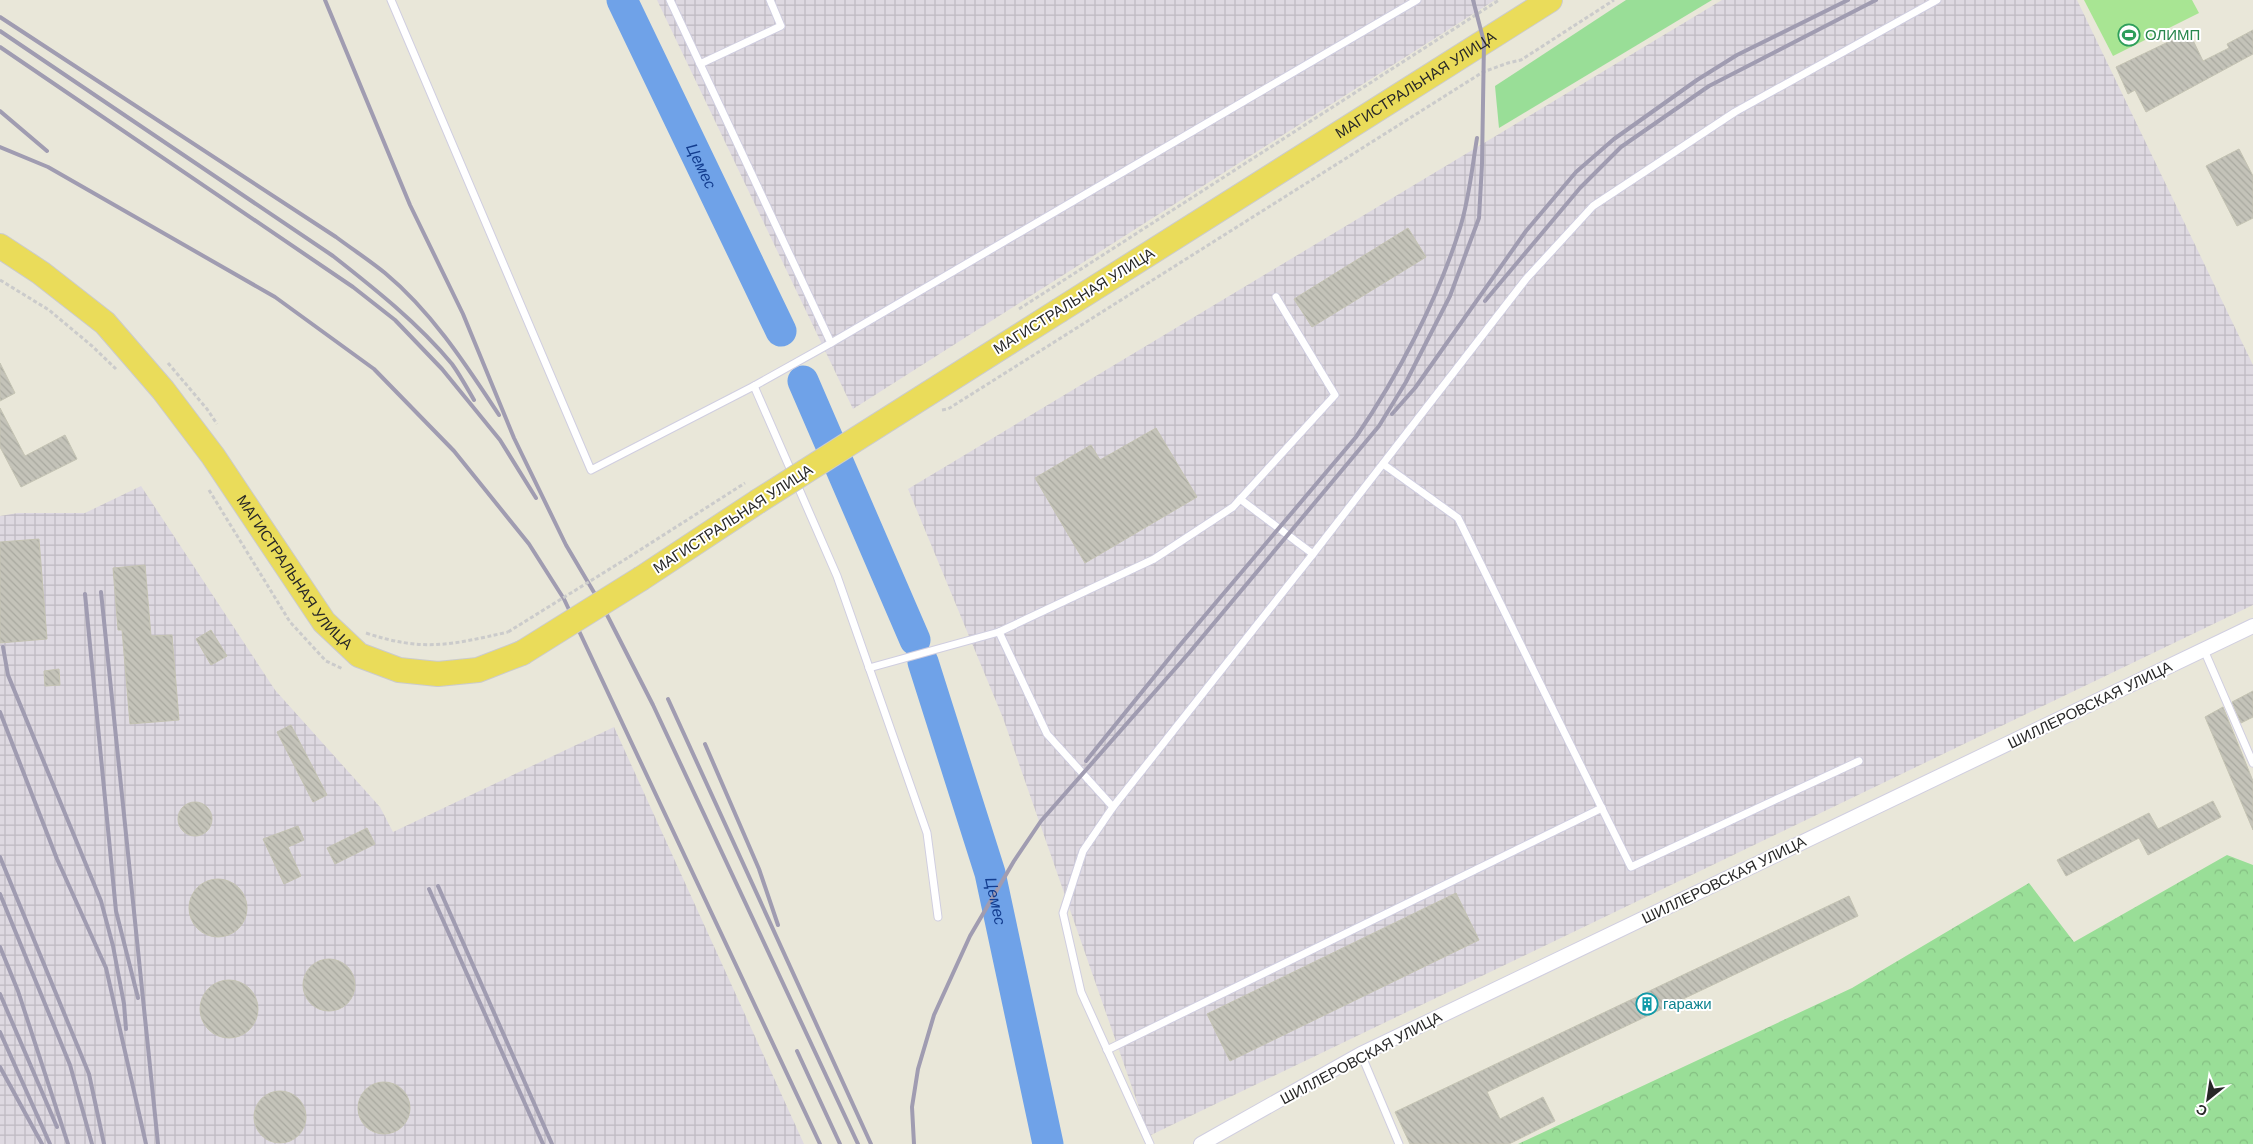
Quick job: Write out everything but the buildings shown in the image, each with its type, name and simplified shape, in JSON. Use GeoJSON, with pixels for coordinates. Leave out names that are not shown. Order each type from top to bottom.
{"type":"FeatureCollection","features":[{"type":"Feature","properties":{"kind":"highway","name":"МАГИСТРАЛЬНАЯ УЛИЦА"},"geometry":{"type":"LineString","coordinates":[[0,246],[42,273],[105,323],[163,390],[214,456],[324,622],[360,655],[399,670],[438,674],[478,670],[522,653],[642,578],[751,493],[1060,310],[1550,0]]}},
{"type":"Feature","properties":{"kind":"street","name":"ШИЛЛЕРОВСКАЯ УЛИЦА"},"geometry":{"type":"LineString","coordinates":[[1201,1144],[1361,1054],[2253,626]]}},
{"type":"Feature","properties":{"kind":"lane"},"geometry":{"type":"LineString","coordinates":[[391,0],[592,470],[754,386],[831,343],[1417,0]]}},
{"type":"Feature","properties":{"kind":"lane"},"geometry":{"type":"LineString","coordinates":[[670,0],[831,343]]}},
{"type":"Feature","properties":{"kind":"lane"},"geometry":{"type":"LineString","coordinates":[[700,64],[782,26],[770,0]]}},
{"type":"Feature","properties":{"kind":"lane"},"geometry":{"type":"LineString","coordinates":[[1150,1144],[1081,992],[1063,913],[1083,852],[1113,807],[1313,554],[1526,279],[1593,206],[1735,112],[1937,0]]}},
{"type":"Feature","properties":{"kind":"lane"},"geometry":{"type":"LineString","coordinates":[[869,668],[999,632],[1154,559],[1233,507],[1335,395],[1276,297]]}},
{"type":"Feature","properties":{"kind":"lane"},"geometry":{"type":"LineString","coordinates":[[754,386],[837,576],[927,833],[938,917]]}},
{"type":"Feature","properties":{"kind":"lane"},"geometry":{"type":"LineString","coordinates":[[1383,464],[1458,518],[1631,867],[1859,761]]}},
{"type":"Feature","properties":{"kind":"lane"},"geometry":{"type":"LineString","coordinates":[[1240,499],[1313,554]]}},
{"type":"Feature","properties":{"kind":"lane"},"geometry":{"type":"LineString","coordinates":[[999,632],[1047,734],[1113,807]]}},
{"type":"Feature","properties":{"kind":"lane"},"geometry":{"type":"LineString","coordinates":[[2204,650],[2253,764]]}},
{"type":"Feature","properties":{"kind":"lane"},"geometry":{"type":"LineString","coordinates":[[1107,1050],[1602,808]]}},
{"type":"Feature","properties":{"kind":"lane"},"geometry":{"type":"LineString","coordinates":[[1361,1054],[1399,1144]]}},
{"type":"Feature","properties":{"kind":"path"},"geometry":{"type":"LineString","coordinates":[[1011,315],[1499,0]]}},
{"type":"Feature","properties":{"kind":"path"},"geometry":{"type":"LineString","coordinates":[[938,410],[948,409],[1483,72],[1521,60],[1614,0]]}},
{"type":"Feature","properties":{"kind":"path"},"geometry":{"type":"LineString","coordinates":[[508,632],[629,558],[751,493]]}},
{"type":"Feature","properties":{"kind":"shaded area"},"geometry":{"type":"Polygon","coordinates":[[[657,0],[1495,0],[853,409],[657,0]]]}},
{"type":"Feature","properties":{"kind":"shaded area"},"geometry":{"type":"Polygon","coordinates":[[[1722,0],[2077,0],[2253,365],[2253,605],[1149,1136],[1003,718],[908,489],[1722,0]]]}},
{"type":"Feature","properties":{"kind":"shaded area"},"geometry":{"type":"Polygon","coordinates":[[[141,486],[275,690],[380,807],[393,832],[614,727],[804,1144],[0,1144],[0,516],[18,513],[85,513],[141,486]]]}},
{"type":"Feature","properties":{"kind":"green space"},"geometry":{"type":"Polygon","coordinates":[[[1626,0],[1712,0],[1499,128],[1495,86],[1626,0]]]}},
{"type":"Feature","properties":{"kind":"green space","name":"ОЛИМП"},"geometry":{"type":"Polygon","coordinates":[[[2084,0],[2192,0],[2199,13],[2113,56],[2084,0]]]}},
{"type":"Feature","properties":{"kind":"green space"},"geometry":{"type":"Polygon","coordinates":[[[2227,855],[2253,865],[2253,1144],[1518,1144],[1852,988],[2029,883],[2074,942],[2227,855]]]}},
{"type":"Feature","properties":{"kind":"waterway","name":"Цемес"},"geometry":{"type":"LineString","coordinates":[[622,0],[781,331]]}},
{"type":"Feature","properties":{"kind":"waterway","name":"Цемес"},"geometry":{"type":"LineString","coordinates":[[803,381],[915,640]]}},
{"type":"Feature","properties":{"kind":"waterway","name":"Цемес"},"geometry":{"type":"LineString","coordinates":[[923,662],[990,873],[1048,1144]]}},
{"type":"Feature","properties":{"kind":"railway"},"geometry":{"type":"LineString","coordinates":[[325,0],[410,205],[463,314],[514,438],[566,545],[605,611],[653,705],[858,1144]]}},
{"type":"Feature","properties":{"kind":"railway"},"geometry":{"type":"LineString","coordinates":[[914,1144],[912,1107],[918,1069],[934,1015],[970,936],[1014,861],[1041,821],[1189,653],[1379,426],[1406,382],[1450,296],[1479,218],[1484,42],[1473,0]]}},
{"type":"Feature","properties":{"kind":"railway"},"geometry":{"type":"LineString","coordinates":[[1392,414],[1415,388],[1526,231],[1576,172],[1614,139],[1697,80],[1737,55],[1848,0]]}},
{"type":"Feature","properties":{"kind":"railway"},"geometry":{"type":"LineString","coordinates":[[1485,301],[1580,188],[1621,147],[1709,86],[1876,0]]}},
{"type":"Feature","properties":{"kind":"railway"},"geometry":{"type":"LineString","coordinates":[[0,17],[336,237],[385,273],[402,288],[433,322],[461,358],[499,415]]}},
{"type":"Feature","properties":{"kind":"railway"},"geometry":{"type":"LineString","coordinates":[[0,31],[333,256],[425,334],[452,364],[474,400]]}},
{"type":"Feature","properties":{"kind":"railway"},"geometry":{"type":"LineString","coordinates":[[0,47],[353,287],[395,320],[442,369],[500,440],[536,498]]}},
{"type":"Feature","properties":{"kind":"railway"},"geometry":{"type":"LineString","coordinates":[[0,111],[47,151]]}},
{"type":"Feature","properties":{"kind":"railway"},"geometry":{"type":"LineString","coordinates":[[1086,761],[1180,645],[1356,437],[1372,413],[1416,336],[1451,255],[1466,206],[1477,138]]}},
{"type":"Feature","properties":{"kind":"railway"},"geometry":{"type":"LineString","coordinates":[[0,147],[48,167],[275,297],[374,369],[454,451],[529,544],[564,599],[820,1144]]}},
{"type":"Feature","properties":{"kind":"railway"},"geometry":{"type":"LineString","coordinates":[[101,592],[158,1144]]}},
{"type":"Feature","properties":{"kind":"railway"},"geometry":{"type":"LineString","coordinates":[[85,594],[116,911],[138,998]]}},
{"type":"Feature","properties":{"kind":"railway"},"geometry":{"type":"LineString","coordinates":[[3,647],[8,675],[101,901],[113,946],[124,1004],[126,1029]]}},
{"type":"Feature","properties":{"kind":"railway"},"geometry":{"type":"LineString","coordinates":[[668,699],[871,1144]]}},
{"type":"Feature","properties":{"kind":"railway"},"geometry":{"type":"LineString","coordinates":[[0,712],[57,859],[106,968],[146,1144]]}},
{"type":"Feature","properties":{"kind":"railway"},"geometry":{"type":"LineString","coordinates":[[705,744],[759,869],[778,925]]}},
{"type":"Feature","properties":{"kind":"railway"},"geometry":{"type":"LineString","coordinates":[[0,857],[89,1074],[104,1144]]}},
{"type":"Feature","properties":{"kind":"railway"},"geometry":{"type":"LineString","coordinates":[[438,886],[552,1144]]}},
{"type":"Feature","properties":{"kind":"railway"},"geometry":{"type":"LineString","coordinates":[[429,889],[543,1144]]}},
{"type":"Feature","properties":{"kind":"railway"},"geometry":{"type":"LineString","coordinates":[[0,894],[70,1065],[92,1144]]}},
{"type":"Feature","properties":{"kind":"railway"},"geometry":{"type":"LineString","coordinates":[[0,947],[18,991],[68,1144]]}},
{"type":"Feature","properties":{"kind":"railway"},"geometry":{"type":"LineString","coordinates":[[0,994],[57,1127]]}},
{"type":"Feature","properties":{"kind":"railway"},"geometry":{"type":"LineString","coordinates":[[0,1032],[50,1144]]}},
{"type":"Feature","properties":{"kind":"railway"},"geometry":{"type":"LineString","coordinates":[[797,1051],[840,1144]]}},
{"type":"Feature","properties":{"kind":"railway"},"geometry":{"type":"LineString","coordinates":[[0,1067],[42,1144]]}},
{"type":"Feature","properties":{"kind":"place","name":"ОЛИМП"},"geometry":{"type":"Point","coordinates":[2129,35]}},
{"type":"Feature","properties":{"kind":"place","name":"гаражи"},"geometry":{"type":"Point","coordinates":[1647,1004]}}]}
